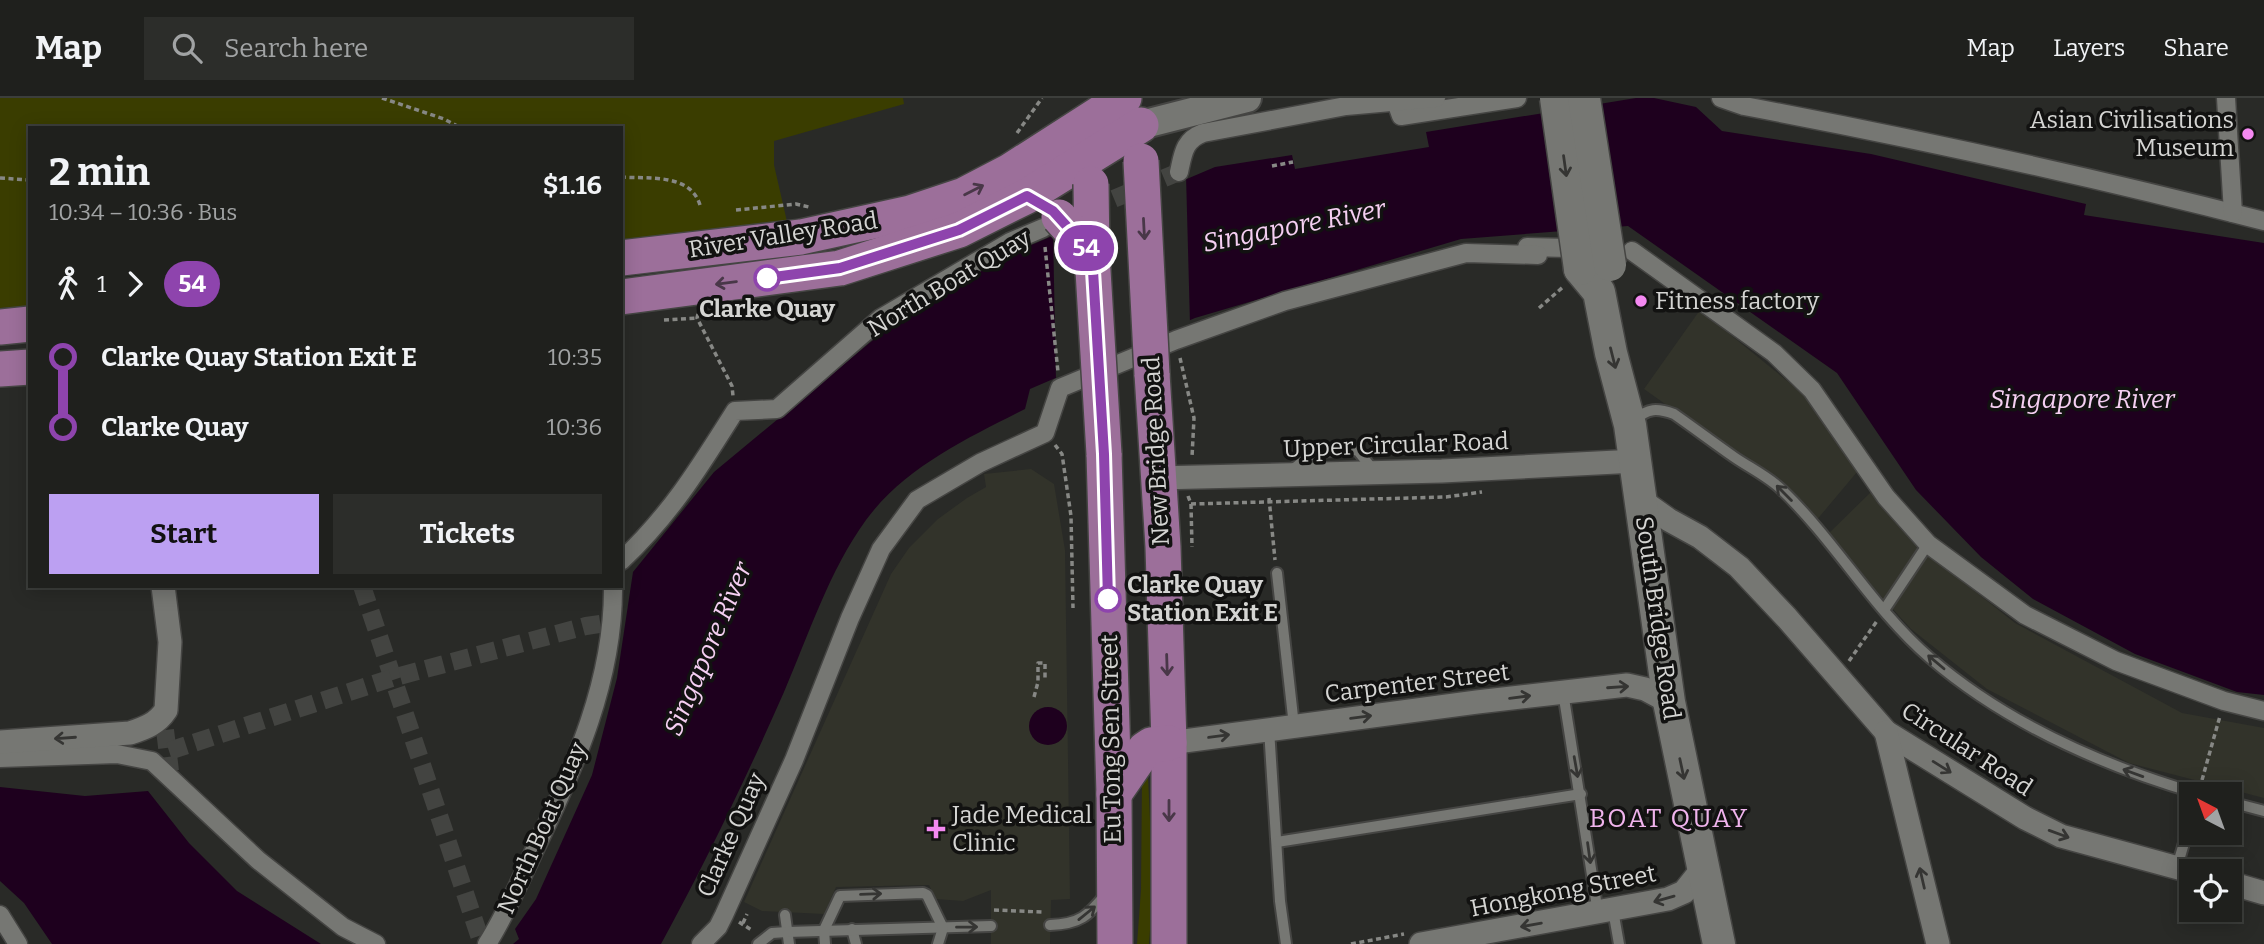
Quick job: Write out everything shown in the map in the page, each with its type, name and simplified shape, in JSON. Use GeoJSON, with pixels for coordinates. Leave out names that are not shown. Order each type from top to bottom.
{"type":"FeatureCollection","features":[{"type":"Feature","properties":{"kind":"main road"},"geometry":{"type":"LineString","coordinates":[[1556,98],[1598,265]]}},
{"type":"Feature","properties":{"kind":"main road"},"geometry":{"type":"LineString","coordinates":[[1584,98],[1598,265]]}},
{"type":"Feature","properties":{"kind":"main road","name":"River Valley Road"},"geometry":{"type":"LineString","coordinates":[[623,258],[802,237],[910,213],[964,195],[1010,171],[1091,109],[1135,107]]}},
{"type":"Feature","properties":{"kind":"main road","name":"River Valley Road"},"geometry":{"type":"LineString","coordinates":[[623,297],[840,268],[959,230],[1027,196],[1092,170],[1135,107]]}},
{"type":"Feature","properties":{"kind":"main road","name":"New Bridge Road"},"geometry":{"type":"LineString","coordinates":[[1135,107],[1141,160],[1152,374],[1170,478],[1163,547],[1169,743],[1169,944]]}},
{"type":"Feature","properties":{"kind":"main road","name":"Eu Tong Sen Street"},"geometry":{"type":"LineString","coordinates":[[1091,109],[1092,254],[1104,454],[1114,794],[1115,944]]}},
{"type":"Feature","properties":{"kind":"main road"},"geometry":{"type":"LineString","coordinates":[[1027,196],[1051,222],[1092,254]]}},
{"type":"Feature","properties":{"kind":"main road","name":"South Bridge Road"},"geometry":{"type":"LineString","coordinates":[[1598,265],[1611,353],[1630,425],[1636,461],[1669,702],[1719,944]]}},
{"type":"Feature","properties":{"kind":"main road"},"geometry":{"type":"LineString","coordinates":[[0,327],[28,324]]}},
{"type":"Feature","properties":{"kind":"main road"},"geometry":{"type":"LineString","coordinates":[[0,369],[28,367]]}},
{"type":"Feature","properties":{"kind":"main road"},"geometry":{"type":"LineString","coordinates":[[1114,794],[1145,749],[1151,745],[1169,743]]}},
{"type":"Feature","properties":{"kind":"street"},"geometry":{"type":"LineString","coordinates":[[1179,172],[1185,147],[1203,133],[1346,106],[1436,98]]}},
{"type":"Feature","properties":{"kind":"street"},"geometry":{"type":"LineString","coordinates":[[1396,102],[1401,116],[1517,98]]}},
{"type":"Feature","properties":{"kind":"street"},"geometry":{"type":"LineString","coordinates":[[1721,98],[1922,140],[2264,221]]}},
{"type":"Feature","properties":{"kind":"street"},"geometry":{"type":"LineString","coordinates":[[2226,98],[2233,213]]}},
{"type":"Feature","properties":{"kind":"street"},"geometry":{"type":"LineString","coordinates":[[1135,107],[1239,99]]}},
{"type":"Feature","properties":{"kind":"street","name":"North Boat Quay"},"geometry":{"type":"LineString","coordinates":[[735,411],[777,409],[881,318],[1051,222]]}},
{"type":"Feature","properties":{"kind":"street"},"geometry":{"type":"LineString","coordinates":[[1466,253],[1466,247],[1598,265],[1774,353],[1812,390],[1886,497],[1928,544],[2025,615],[2116,661],[2224,701],[2264,711]]}},
{"type":"Feature","properties":{"kind":"street"},"geometry":{"type":"LineString","coordinates":[[1045,433],[1060,388],[1175,340],[1285,301],[1466,253],[1538,255]]}},
{"type":"Feature","properties":{"kind":"street"},"geometry":{"type":"LineString","coordinates":[[623,559],[648,536],[686,490],[735,411]]}},
{"type":"Feature","properties":{"kind":"street","name":"Clarke Quay"},"geometry":{"type":"LineString","coordinates":[[701,944],[718,927],[724,915],[794,760],[850,618],[881,549],[917,500],[980,463],[1045,433]]}},
{"type":"Feature","properties":{"kind":"street","name":"Upper Circular Road"},"geometry":{"type":"LineString","coordinates":[[1170,478],[1528,468],[1636,461]]}},
{"type":"Feature","properties":{"kind":"street","name":"Circular Road"},"geometry":{"type":"LineString","coordinates":[[1641,500],[1700,537],[1751,578],[1886,733],[2025,818],[2061,836],[2179,867]]}},
{"type":"Feature","properties":{"kind":"street"},"geometry":{"type":"LineString","coordinates":[[1649,568],[1657,548],[1667,537],[1678,534],[1700,537]]}},
{"type":"Feature","properties":{"kind":"street"},"geometry":{"type":"LineString","coordinates":[[0,742],[130,733],[163,724],[170,642],[163,588]]}},
{"type":"Feature","properties":{"kind":"street","name":"North Boat Quay"},"geometry":{"type":"LineString","coordinates":[[487,944],[574,769],[604,674],[613,622],[613,588]]}},
{"type":"Feature","properties":{"kind":"street","name":"Carpenter Street"},"geometry":{"type":"LineString","coordinates":[[1169,743],[1627,685],[1645,689],[1669,702]]}},
{"type":"Feature","properties":{"kind":"street"},"geometry":{"type":"LineString","coordinates":[[1886,733],[1938,944]]}},
{"type":"Feature","properties":{"kind":"street"},"geometry":{"type":"LineString","coordinates":[[0,758],[117,754],[152,761],[171,775],[258,860],[343,927],[376,944]]}},
{"type":"Feature","properties":{"kind":"street","name":"Hongkong Street"},"geometry":{"type":"LineString","coordinates":[[1421,944],[1668,900],[1684,892],[1703,868]]}},
{"type":"Feature","properties":{"kind":"street"},"geometry":{"type":"LineString","coordinates":[[2242,887],[2264,893]]}},
{"type":"Feature","properties":{"kind":"street"},"geometry":{"type":"LineString","coordinates":[[0,915],[18,944]]}},
{"type":"Feature","properties":{"kind":"lane"},"geometry":{"type":"LineString","coordinates":[[1630,425],[1643,412],[1651,409],[1674,414],[1776,485],[1800,509],[1884,610],[1929,657],[1956,679],[2044,733],[2128,772],[2179,788]]}},
{"type":"Feature","properties":{"kind":"lane"},"geometry":{"type":"LineString","coordinates":[[1884,610],[1928,544]]}},
{"type":"Feature","properties":{"kind":"lane"},"geometry":{"type":"LineString","coordinates":[[1276,573],[1294,726]]}},
{"type":"Feature","properties":{"kind":"lane"},"geometry":{"type":"LineString","coordinates":[[1563,692],[1606,911],[1619,944]]}},
{"type":"Feature","properties":{"kind":"lane"},"geometry":{"type":"LineString","coordinates":[[1269,729],[1280,901],[1286,944]]}},
{"type":"Feature","properties":{"kind":"lane"},"geometry":{"type":"LineString","coordinates":[[1276,842],[1581,794]]}},
{"type":"Feature","properties":{"kind":"lane"},"geometry":{"type":"LineString","coordinates":[[2242,805],[2264,811]]}},
{"type":"Feature","properties":{"kind":"lane"},"geometry":{"type":"LineString","coordinates":[[1050,925],[1063,925],[1080,920],[1089,914],[1114,885]]}},
{"type":"Feature","properties":{"kind":"lane"},"geometry":{"type":"LineString","coordinates":[[825,944],[824,930],[841,895],[923,893],[927,895],[943,928],[938,944]]}},
{"type":"Feature","properties":{"kind":"lane"},"geometry":{"type":"LineString","coordinates":[[785,915],[789,944]]}},
{"type":"Feature","properties":{"kind":"lane"},"geometry":{"type":"LineString","coordinates":[[758,944],[772,933],[991,926]]}},
{"type":"Feature","properties":{"kind":"lane"},"geometry":{"type":"LineString","coordinates":[[852,929],[856,944]]}},
{"type":"Feature","properties":{"kind":"path"},"geometry":{"type":"LineString","coordinates":[[383,98],[457,126]]}},
{"type":"Feature","properties":{"kind":"path"},"geometry":{"type":"LineString","coordinates":[[1014,136],[1042,98]]}},
{"type":"Feature","properties":{"kind":"path"},"geometry":{"type":"LineString","coordinates":[[1272,166],[1293,162]]}},
{"type":"Feature","properties":{"kind":"path"},"geometry":{"type":"LineString","coordinates":[[623,177],[675,181],[686,185],[696,195],[699,205]]}},
{"type":"Feature","properties":{"kind":"path"},"geometry":{"type":"LineString","coordinates":[[0,178],[28,180]]}},
{"type":"Feature","properties":{"kind":"path"},"geometry":{"type":"LineString","coordinates":[[736,211],[796,204],[810,207]]}},
{"type":"Feature","properties":{"kind":"path"},"geometry":{"type":"LineString","coordinates":[[1051,222],[1060,388]]}},
{"type":"Feature","properties":{"kind":"path"},"geometry":{"type":"LineString","coordinates":[[1539,308],[1558,292]]}},
{"type":"Feature","properties":{"kind":"path"},"geometry":{"type":"LineString","coordinates":[[699,312],[697,318],[732,386],[735,411]]}},
{"type":"Feature","properties":{"kind":"path"},"geometry":{"type":"LineString","coordinates":[[1175,340],[1194,418],[1191,465],[1170,478],[1191,504],[1192,547]]}},
{"type":"Feature","properties":{"kind":"path"},"geometry":{"type":"LineString","coordinates":[[1045,433],[1062,454],[1071,516],[1073,608]]}},
{"type":"Feature","properties":{"kind":"path"},"geometry":{"type":"LineString","coordinates":[[1191,504],[1446,497]]}},
{"type":"Feature","properties":{"kind":"path"},"geometry":{"type":"LineString","coordinates":[[1271,517],[1276,573]]}},
{"type":"Feature","properties":{"kind":"path"},"geometry":{"type":"LineString","coordinates":[[1838,677],[1884,610]]}},
{"type":"Feature","properties":{"kind":"path"},"geometry":{"type":"LineString","coordinates":[[1034,697],[1038,682],[1038,663],[1045,663],[1045,681]]}},
{"type":"Feature","properties":{"kind":"path"},"geometry":{"type":"LineString","coordinates":[[2201,782],[2224,701]]}},
{"type":"Feature","properties":{"kind":"path"},"geometry":{"type":"LineString","coordinates":[[743,923],[747,914]]}},
{"type":"Feature","properties":{"kind":"shaded area"},"geometry":{"type":"Polygon","coordinates":[[[0,98],[903,98],[904,104],[774,141],[774,165],[788,226],[623,245],[623,126],[28,126],[28,306],[0,308],[0,98]]]}},
{"type":"Feature","properties":{"kind":"shaded area"},"geometry":{"type":"Polygon","coordinates":[[[1700,310],[1807,397],[1913,542],[2015,623],[2182,713],[2264,728],[2264,798],[2242,792],[2242,782],[2202,782],[2129,763],[1987,689],[1911,629],[1826,536],[1871,492],[1857,472],[1815,522],[1789,492],[1644,389],[1700,310]]]}},
{"type":"Feature","properties":{"kind":"shaded area"},"geometry":{"type":"Polygon","coordinates":[[[1031,469],[1054,484],[1065,550],[1070,899],[1051,900],[1050,944],[991,944],[991,890],[963,901],[936,899],[929,885],[836,887],[824,914],[762,911],[744,902],[891,574],[909,548],[938,519],[986,487],[984,474],[1031,469]]]}},
{"type":"Feature","properties":{"kind":"shaded area"},"geometry":{"type":"Polygon","coordinates":[[[1148,776],[1153,888],[1149,944],[1137,944],[1141,890],[1142,778],[1148,776]]]}},
{"type":"Feature","properties":{"kind":"water","name":"Singapore River"},"geometry":{"type":"Polygon","coordinates":[[[1636,98],[1654,98],[1696,107],[1722,131],[1871,154],[2086,204],[2084,215],[2264,243],[2264,695],[2237,692],[2135,654],[2033,599],[1981,557],[1916,490],[1837,373],[1628,226],[1461,239],[1195,318],[1030,389],[1025,409],[960,443],[918,469],[882,501],[866,520],[841,560],[740,788],[661,944],[513,944],[519,939],[515,929],[536,899],[592,775],[617,678],[633,572],[714,472],[890,326],[1001,258],[1215,167],[1292,155],[1295,169],[1429,147],[1426,132],[1636,98]]]}},
{"type":"Feature","properties":{"kind":"water"},"geometry":{"type":"Polygon","coordinates":[[[1048,707],[1061,713],[1067,726],[1061,739],[1048,745],[1035,739],[1029,726],[1035,713],[1048,707]]]}},
{"type":"Feature","properties":{"kind":"water"},"geometry":{"type":"Polygon","coordinates":[[[0,787],[85,796],[148,791],[189,843],[237,891],[321,944],[52,944],[24,903],[0,881],[0,787]]]}},
{"type":"Feature","properties":{"kind":"pier"},"geometry":{"type":"Polygon","coordinates":[[[1186,175],[1190,324],[1056,381],[1053,232],[1186,175]]]}},
{"type":"Feature","properties":{"kind":"tunnel"},"geometry":{"type":"LineString","coordinates":[[1089,209],[1179,172]]}},
{"type":"Feature","properties":{"kind":"tunnel"},"geometry":{"type":"LineString","coordinates":[[363,588],[482,944]]}},
{"type":"Feature","properties":{"kind":"tunnel"},"geometry":{"type":"LineString","coordinates":[[169,751],[392,678],[586,626],[613,622]]}},
{"type":"Feature","properties":{"kind":"tunnel"},"geometry":{"type":"LineString","coordinates":[[165,730],[170,771]]}},
{"type":"Feature","properties":{"kind":"bus line","name":"54"},"geometry":{"type":"LineString","coordinates":[[767,278],[840,268],[959,230],[1027,196],[1053,211],[1092,254],[1104,454],[1108,599]]}},
{"type":"Feature","properties":{"kind":"place","name":"Asian Civilisations Museum"},"geometry":{"type":"Point","coordinates":[2248,134]}},
{"type":"Feature","properties":{"kind":"place","name":"Clarke Quay"},"geometry":{"type":"Point","coordinates":[767,278]}},
{"type":"Feature","properties":{"kind":"place","name":"Fitness factory"},"geometry":{"type":"Point","coordinates":[1641,301]}},
{"type":"Feature","properties":{"kind":"place","name":"Clarke Quay Station Exit E"},"geometry":{"type":"Point","coordinates":[1108,599]}},
{"type":"Feature","properties":{"kind":"place","name":"Jade Medical Clinic"},"geometry":{"type":"Point","coordinates":[936,829]}},
{"type":"Feature","properties":{"kind":"district","name":"BOAT QUAY"},"geometry":{"type":"Point","coordinates":[1669,818]}}]}
